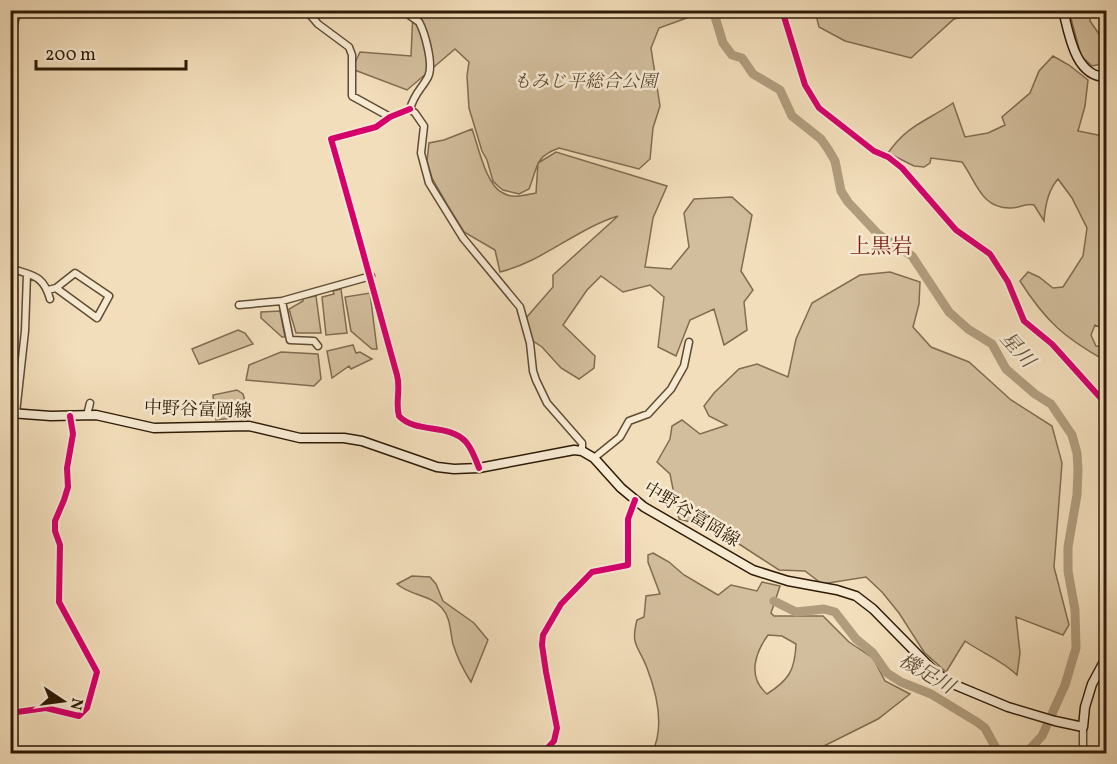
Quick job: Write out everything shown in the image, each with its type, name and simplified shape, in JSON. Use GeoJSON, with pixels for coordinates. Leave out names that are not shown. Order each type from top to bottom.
{"type":"FeatureCollection","features":[{"type":"Feature","properties":{"kind":"main road"},"geometry":{"type":"LineString","coordinates":[[1063,10],[1074,47],[1083,67],[1094,75],[1107,77]]}},
{"type":"Feature","properties":{"kind":"main road","name":"中野谷富岡線"},"geometry":{"type":"LineString","coordinates":[[13,413],[106,416],[154,428],[249,426],[300,438],[344,438],[362,441],[437,466],[463,469],[479,468],[558,452],[582,451],[594,458],[635,500],[753,570],[788,581],[856,596],[873,609],[931,668],[948,682],[999,704],[1083,727]]}},
{"type":"Feature","properties":{"kind":"main road"},"geometry":{"type":"LineString","coordinates":[[1083,727],[1085,707],[1090,691],[1107,658]]}},
{"type":"Feature","properties":{"kind":"street"},"geometry":{"type":"LineString","coordinates":[[10,46],[17,10]]}},
{"type":"Feature","properties":{"kind":"street"},"geometry":{"type":"LineString","coordinates":[[306,10],[318,24],[349,46],[352,55],[352,96],[390,117]]}},
{"type":"Feature","properties":{"kind":"street"},"geometry":{"type":"LineString","coordinates":[[402,10],[419,22],[430,62],[430,73],[416,92],[410,109]]}},
{"type":"Feature","properties":{"kind":"street"},"geometry":{"type":"LineString","coordinates":[[782,10],[805,85],[819,108],[874,151],[888,157],[902,168],[956,230],[990,254],[1008,282],[1024,321],[1064,356],[1107,404]]}},
{"type":"Feature","properties":{"kind":"street"},"geometry":{"type":"LineString","coordinates":[[479,468],[468,444],[459,436],[408,423],[399,416],[397,375],[331,140],[376,127],[390,117],[410,109],[416,112],[424,126],[421,153],[429,183],[463,238],[520,307],[528,334],[536,380],[547,403],[582,443],[582,451]]}},
{"type":"Feature","properties":{"kind":"street"},"geometry":{"type":"LineString","coordinates":[[10,268],[38,276],[48,290],[50,299]]}},
{"type":"Feature","properties":{"kind":"street"},"geometry":{"type":"LineString","coordinates":[[48,290],[56,288],[75,273],[109,296],[97,318],[56,288]]}},
{"type":"Feature","properties":{"kind":"street"},"geometry":{"type":"LineString","coordinates":[[13,413],[25,331],[27,274]]}},
{"type":"Feature","properties":{"kind":"street"},"geometry":{"type":"LineString","coordinates":[[239,305],[282,301],[371,276]]}},
{"type":"Feature","properties":{"kind":"street"},"geometry":{"type":"LineString","coordinates":[[282,301],[290,340],[314,341],[318,346]]}},
{"type":"Feature","properties":{"kind":"street"},"geometry":{"type":"LineString","coordinates":[[594,458],[620,437],[628,421],[648,414],[671,389],[684,366],[689,342]]}},
{"type":"Feature","properties":{"kind":"street"},"geometry":{"type":"LineString","coordinates":[[87,415],[90,403]]}},
{"type":"Feature","properties":{"kind":"street"},"geometry":{"type":"LineString","coordinates":[[10,713],[46,708],[79,716],[87,708],[97,672],[59,602],[58,593],[60,545],[55,531],[55,521],[68,487],[67,468],[74,434],[70,416]]}},
{"type":"Feature","properties":{"kind":"street"},"geometry":{"type":"LineString","coordinates":[[542,753],[554,741],[557,728],[546,672],[542,645],[543,635],[561,604],[592,572],[628,565],[629,514],[635,500]]}},
{"type":"Feature","properties":{"kind":"street"},"geometry":{"type":"LineString","coordinates":[[1083,727],[1083,753]]}},
{"type":"Feature","properties":{"kind":"green space"},"geometry":{"type":"Polygon","coordinates":[[[815,10],[988,11],[954,19],[911,58],[845,41],[819,27],[815,10]]]}},
{"type":"Feature","properties":{"kind":"green space","name":"もみじ平総合公園"},"geometry":{"type":"Polygon","coordinates":[[[413,11],[706,11],[659,28],[651,48],[660,106],[653,128],[650,159],[639,169],[559,148],[541,159],[529,189],[519,194],[503,190],[493,181],[469,108],[467,76],[469,62],[455,49],[407,90],[352,69],[360,52],[411,56],[413,11]]]}},
{"type":"Feature","properties":{"kind":"green space"},"geometry":{"type":"Polygon","coordinates":[[[1069,11],[1091,11],[1090,21],[1106,44],[1106,63],[1092,66],[1081,56],[1069,11]]]}},
{"type":"Feature","properties":{"kind":"green space"},"geometry":{"type":"Polygon","coordinates":[[[1053,56],[1088,80],[1085,106],[1078,131],[1098,135],[1106,131],[1106,330],[1095,325],[1091,335],[1096,346],[1106,347],[1106,361],[1079,345],[1057,328],[1020,281],[1028,272],[1053,288],[1063,287],[1083,256],[1087,228],[1072,198],[1058,179],[1048,198],[1044,221],[1034,205],[1001,207],[986,199],[962,162],[931,158],[930,163],[924,167],[914,166],[888,153],[910,130],[953,103],[965,137],[988,133],[1005,125],[1002,117],[1030,93],[1039,71],[1053,56]]]}},
{"type":"Feature","properties":{"kind":"green space"},"geometry":{"type":"Polygon","coordinates":[[[472,129],[487,174],[497,189],[507,195],[519,196],[536,193],[538,163],[556,152],[667,186],[653,218],[645,267],[671,269],[689,247],[684,213],[694,199],[732,197],[752,215],[741,271],[753,290],[744,302],[747,330],[724,345],[714,309],[690,320],[676,356],[658,347],[664,297],[650,285],[623,292],[601,276],[587,290],[563,325],[595,356],[594,368],[579,379],[561,368],[542,347],[533,341],[526,318],[553,287],[553,275],[618,216],[588,229],[530,261],[500,272],[495,250],[464,232],[432,178],[427,161],[429,143],[472,129]]]}},
{"type":"Feature","properties":{"kind":"green space"},"geometry":{"type":"Polygon","coordinates":[[[890,272],[920,282],[919,304],[913,327],[931,347],[969,362],[1011,400],[1052,426],[1062,463],[1054,567],[1069,625],[1063,635],[1016,617],[1020,653],[1017,675],[1005,665],[965,641],[946,672],[924,652],[899,613],[866,577],[822,584],[805,571],[779,570],[716,529],[679,519],[670,474],[657,462],[670,439],[672,426],[682,420],[700,434],[727,425],[709,416],[704,406],[739,369],[757,364],[788,377],[796,339],[812,303],[860,275],[890,272]]]}},
{"type":"Feature","properties":{"kind":"green space"},"geometry":{"type":"Polygon","coordinates":[[[341,289],[347,333],[326,335],[322,297],[334,294],[333,291],[341,289]]]}},
{"type":"Feature","properties":{"kind":"green space"},"geometry":{"type":"Polygon","coordinates":[[[370,293],[377,349],[372,349],[351,331],[345,297],[370,293]]]}},
{"type":"Feature","properties":{"kind":"green space"},"geometry":{"type":"Polygon","coordinates":[[[316,296],[321,333],[296,333],[289,309],[303,301],[303,298],[316,296]]]}},
{"type":"Feature","properties":{"kind":"green space"},"geometry":{"type":"Polygon","coordinates":[[[280,311],[285,337],[282,337],[261,318],[261,312],[280,311]]]}},
{"type":"Feature","properties":{"kind":"green space"},"geometry":{"type":"Polygon","coordinates":[[[238,330],[245,333],[253,344],[199,364],[192,349],[238,330]]]}},
{"type":"Feature","properties":{"kind":"green space"},"geometry":{"type":"Polygon","coordinates":[[[353,345],[356,353],[360,352],[372,359],[351,369],[349,366],[332,378],[327,351],[353,345]]]}},
{"type":"Feature","properties":{"kind":"green space"},"geometry":{"type":"Polygon","coordinates":[[[281,352],[318,354],[321,379],[314,386],[246,380],[249,365],[281,352]]]}},
{"type":"Feature","properties":{"kind":"green space"},"geometry":{"type":"Polygon","coordinates":[[[237,390],[243,394],[249,416],[216,420],[213,395],[237,390]]]}},
{"type":"Feature","properties":{"kind":"green space"},"geometry":{"type":"Polygon","coordinates":[[[653,553],[669,562],[684,575],[718,595],[731,585],[757,591],[762,582],[780,586],[771,613],[774,616],[823,616],[849,642],[873,658],[885,681],[910,694],[878,719],[810,753],[652,753],[658,732],[658,710],[651,678],[636,646],[634,635],[637,620],[644,617],[646,596],[660,594],[648,562],[648,555],[653,553]],[[768,635],[757,657],[755,673],[767,694],[786,679],[794,661],[796,644],[782,636],[768,635]]]}},
{"type":"Feature","properties":{"kind":"green space"},"geometry":{"type":"Polygon","coordinates":[[[412,576],[430,577],[436,584],[443,601],[474,623],[488,640],[471,682],[453,644],[449,621],[442,608],[432,600],[397,584],[412,576]]]}},
{"type":"Feature","properties":{"kind":"waterway","name":"星川"},"geometry":{"type":"LineString","coordinates":[[713,10],[723,43],[732,55],[742,58],[753,74],[780,90],[792,116],[821,139],[835,161],[841,191],[848,202],[878,234],[912,256],[949,312],[968,329],[992,344],[1006,369],[1035,394],[1051,404],[1072,435],[1077,453],[1078,470],[1077,495],[1068,547],[1068,571],[1075,610],[1076,648],[1065,685],[1042,736],[1025,754]]}},
{"type":"Feature","properties":{"kind":"waterway","name":"機足川"},"geometry":{"type":"LineString","coordinates":[[774,601],[796,612],[824,609],[835,612],[856,639],[873,653],[887,673],[901,682],[931,694],[977,722],[985,728],[999,754]]}},
{"type":"Feature","properties":{"kind":"cycle path"},"geometry":{"type":"LineString","coordinates":[[782,10],[805,85],[819,108],[874,151],[888,157],[902,168],[956,230],[990,254],[1008,282],[1024,321],[1052,344],[1106,404]]}},
{"type":"Feature","properties":{"kind":"cycle path"},"geometry":{"type":"LineString","coordinates":[[410,109],[390,117],[376,127],[331,139],[397,375],[399,416],[414,425],[451,432],[459,436],[470,448],[479,468]]}},
{"type":"Feature","properties":{"kind":"cycle path"},"geometry":{"type":"LineString","coordinates":[[10,713],[46,708],[79,716],[87,708],[97,672],[59,602],[60,545],[55,531],[55,521],[68,487],[67,468],[73,434],[70,416]]}},
{"type":"Feature","properties":{"kind":"cycle path"},"geometry":{"type":"LineString","coordinates":[[542,754],[554,741],[557,728],[546,672],[542,645],[543,635],[561,604],[592,572],[628,565],[628,519],[635,500]]}},
{"type":"Feature","properties":{"kind":"district","name":"上黒岩"},"geometry":{"type":"Point","coordinates":[881,246]}}]}
